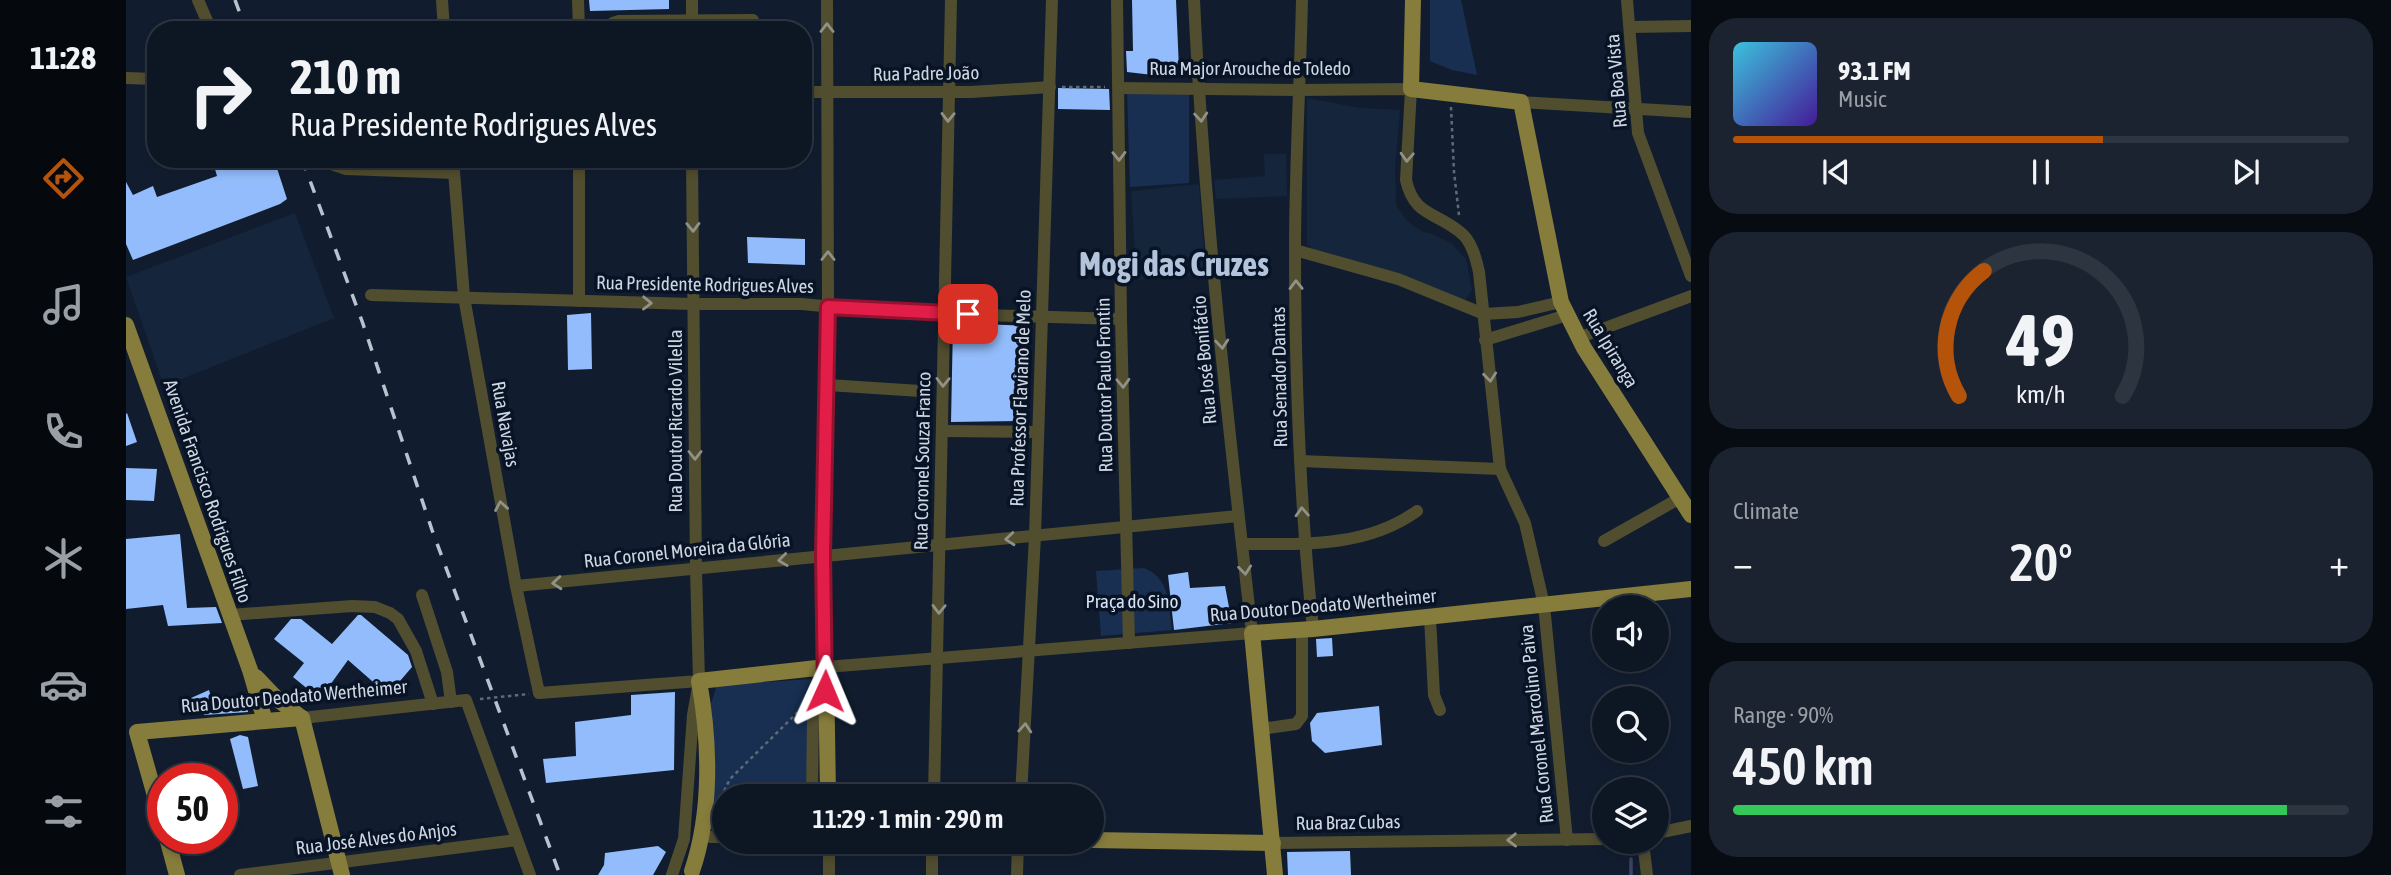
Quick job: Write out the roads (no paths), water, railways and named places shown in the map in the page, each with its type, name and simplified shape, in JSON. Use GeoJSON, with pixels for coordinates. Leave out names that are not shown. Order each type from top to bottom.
{"type":"FeatureCollection","features":[{"type":"Feature","properties":{"kind":"main road"},"geometry":{"type":"LineString","coordinates":[[1411,89],[1413,0]]}},
{"type":"Feature","properties":{"kind":"main road","name":"Rua Major Arouche de Toledo"},"geometry":{"type":"LineString","coordinates":[[1412,54],[1415,70],[1424,83],[1451,95]]}},
{"type":"Feature","properties":{"kind":"main road","name":"Rua Major Arouche de Toledo"},"geometry":{"type":"LineString","coordinates":[[1411,89],[1521,102]]}},
{"type":"Feature","properties":{"kind":"main road","name":"Rua Ipiranga"},"geometry":{"type":"LineString","coordinates":[[1521,102],[1564,308],[1578,338],[1691,515]]}},
{"type":"Feature","properties":{"kind":"main road","name":"Avenida Francisco Rodrigues Filho"},"geometry":{"type":"LineString","coordinates":[[126,325],[250,670],[265,721]]}},
{"type":"Feature","properties":{"kind":"main road","name":"Rua Doutor Deodato Wertheimer"},"geometry":{"type":"LineString","coordinates":[[1252,633],[1307,630],[1691,589]]}},
{"type":"Feature","properties":{"kind":"main road"},"geometry":{"type":"LineString","coordinates":[[1252,633],[1275,875]]}},
{"type":"Feature","properties":{"kind":"main road"},"geometry":{"type":"LineString","coordinates":[[826,667],[828,784]]}},
{"type":"Feature","properties":{"kind":"main road","name":"Rua Doutor Deodato Wertheimer"},"geometry":{"type":"LineString","coordinates":[[699,681],[826,667]]}},
{"type":"Feature","properties":{"kind":"main road","name":"Avenida Francisco Rodrigues Filho"},"geometry":{"type":"LineString","coordinates":[[250,670],[268,691],[302,718]]}},
{"type":"Feature","properties":{"kind":"main road"},"geometry":{"type":"LineString","coordinates":[[692,871],[702,824],[706,761],[706,724],[699,681]]}},
{"type":"Feature","properties":{"kind":"main road"},"geometry":{"type":"LineString","coordinates":[[302,718],[340,869]]}},
{"type":"Feature","properties":{"kind":"main road","name":"Rua Doutor Deodato Wertheimer"},"geometry":{"type":"LineString","coordinates":[[131,732],[302,718]]}},
{"type":"Feature","properties":{"kind":"main road"},"geometry":{"type":"LineString","coordinates":[[131,732],[147,778]]}},
{"type":"Feature","properties":{"kind":"main road","name":"Rua Braz Cubas"},"geometry":{"type":"LineString","coordinates":[[1104,840],[1273,844]]}},
{"type":"Feature","properties":{"kind":"main road"},"geometry":{"type":"LineString","coordinates":[[171,854],[177,875]]}},
{"type":"Feature","properties":{"kind":"street"},"geometry":{"type":"LineString","coordinates":[[198,0],[207,21]]}},
{"type":"Feature","properties":{"kind":"street"},"geometry":{"type":"LineString","coordinates":[[442,0],[443,21]]}},
{"type":"Feature","properties":{"kind":"street"},"geometry":{"type":"LineString","coordinates":[[578,0],[579,21]]}},
{"type":"Feature","properties":{"kind":"street"},"geometry":{"type":"LineString","coordinates":[[692,0],[692,21]]}},
{"type":"Feature","properties":{"kind":"street"},"geometry":{"type":"LineString","coordinates":[[826,667],[823,555],[828,385],[827,0]]}},
{"type":"Feature","properties":{"kind":"street","name":"Rua Coronel Souza Franco"},"geometry":{"type":"LineString","coordinates":[[933,784],[951,0]]}},
{"type":"Feature","properties":{"kind":"street","name":"Rua Professor Flaviano de Melo"},"geometry":{"type":"LineString","coordinates":[[1022,784],[1035,536],[1052,0]]}},
{"type":"Feature","properties":{"kind":"street","name":"Rua Doutor Paulo Frontin"},"geometry":{"type":"LineString","coordinates":[[1117,0],[1129,643]]}},
{"type":"Feature","properties":{"kind":"street","name":"Rua José Bonifácio"},"geometry":{"type":"LineString","coordinates":[[1194,0],[1198,89],[1238,516],[1252,633]]}},
{"type":"Feature","properties":{"kind":"street","name":"Rua Senador Dantas"},"geometry":{"type":"LineString","coordinates":[[1261,729],[1300,721],[1304,709],[1307,630],[1295,250],[1302,0]]}},
{"type":"Feature","properties":{"kind":"street","name":"Rua Boa Vista"},"geometry":{"type":"LineString","coordinates":[[1627,0],[1636,109],[1642,144],[1691,276]]}},
{"type":"Feature","properties":{"kind":"street"},"geometry":{"type":"LineString","coordinates":[[738,21],[753,20]]}},
{"type":"Feature","properties":{"kind":"street"},"geometry":{"type":"LineString","coordinates":[[1631,27],[1691,26]]}},
{"type":"Feature","properties":{"kind":"street"},"geometry":{"type":"LineString","coordinates":[[126,78],[147,79]]}},
{"type":"Feature","properties":{"kind":"street","name":"Rua Padre João"},"geometry":{"type":"LineString","coordinates":[[812,92],[948,93],[1049,87]]}},
{"type":"Feature","properties":{"kind":"street","name":"Rua Major Arouche de Toledo"},"geometry":{"type":"LineString","coordinates":[[1119,88],[1411,89]]}},
{"type":"Feature","properties":{"kind":"street","name":"Rua Coronel Marcolino Paiva"},"geometry":{"type":"LineString","coordinates":[[1411,89],[1406,180],[1409,191],[1415,203],[1425,213],[1461,232],[1475,255],[1479,272],[1500,469],[1525,523],[1544,605],[1567,840]]}},
{"type":"Feature","properties":{"kind":"street","name":"Rua Major Arouche de Toledo"},"geometry":{"type":"LineString","coordinates":[[1521,102],[1691,112]]}},
{"type":"Feature","properties":{"kind":"street"},"geometry":{"type":"LineString","coordinates":[[338,168],[454,173]]}},
{"type":"Feature","properties":{"kind":"street","name":"Rua Navajas"},"geometry":{"type":"LineString","coordinates":[[454,168],[464,298],[516,586],[539,693]]}},
{"type":"Feature","properties":{"kind":"street"},"geometry":{"type":"LineString","coordinates":[[579,168],[579,301]]}},
{"type":"Feature","properties":{"kind":"street","name":"Rua Doutor Ricardo Vilella"},"geometry":{"type":"LineString","coordinates":[[672,875],[684,839],[692,715],[699,681],[695,570],[692,168]]}},
{"type":"Feature","properties":{"kind":"street"},"geometry":{"type":"LineString","coordinates":[[1295,250],[1398,279],[1484,314],[1564,308]]}},
{"type":"Feature","properties":{"kind":"street"},"geometry":{"type":"LineString","coordinates":[[1468,306],[1479,272]]}},
{"type":"Feature","properties":{"kind":"street","name":"Rua Presidente Rodrigues Alves"},"geometry":{"type":"LineString","coordinates":[[372,295],[694,304],[802,304],[944,314],[1121,319]]}},
{"type":"Feature","properties":{"kind":"street"},"geometry":{"type":"LineString","coordinates":[[1578,338],[1691,296]]}},
{"type":"Feature","properties":{"kind":"street"},"geometry":{"type":"LineString","coordinates":[[1485,340],[1564,308]]}},
{"type":"Feature","properties":{"kind":"street"},"geometry":{"type":"LineString","coordinates":[[828,385],[920,391]]}},
{"type":"Feature","properties":{"kind":"street"},"geometry":{"type":"LineString","coordinates":[[943,431],[1037,432]]}},
{"type":"Feature","properties":{"kind":"street"},"geometry":{"type":"LineString","coordinates":[[1300,461],[1500,469]]}},
{"type":"Feature","properties":{"kind":"street"},"geometry":{"type":"LineString","coordinates":[[1604,541],[1680,498]]}},
{"type":"Feature","properties":{"kind":"street"},"geometry":{"type":"LineString","coordinates":[[1242,544],[1304,544],[1347,540],[1377,533],[1399,524],[1417,512]]}},
{"type":"Feature","properties":{"kind":"street","name":"Rua Coronel Moreira da Glória"},"geometry":{"type":"LineString","coordinates":[[516,586],[1238,516]]}},
{"type":"Feature","properties":{"kind":"street"},"geometry":{"type":"LineString","coordinates":[[422,595],[447,672],[452,702]]}},
{"type":"Feature","properties":{"kind":"street"},"geometry":{"type":"LineString","coordinates":[[230,615],[352,606],[375,607],[390,613],[398,619],[416,651],[433,704]]}},
{"type":"Feature","properties":{"kind":"street"},"geometry":{"type":"LineString","coordinates":[[1430,617],[1434,695],[1440,710]]}},
{"type":"Feature","properties":{"kind":"street","name":"Rua Doutor Deodato Wertheimer"},"geometry":{"type":"LineString","coordinates":[[826,667],[1252,633]]}},
{"type":"Feature","properties":{"kind":"street","name":"Rua Doutor Deodato Wertheimer"},"geometry":{"type":"LineString","coordinates":[[539,693],[699,681]]}},
{"type":"Feature","properties":{"kind":"street"},"geometry":{"type":"LineString","coordinates":[[812,784],[813,719],[815,709],[825,691]]}},
{"type":"Feature","properties":{"kind":"street","name":"Rua Doutor Deodato Wertheimer"},"geometry":{"type":"LineString","coordinates":[[302,718],[466,700],[517,840]]}},
{"type":"Feature","properties":{"kind":"street"},"geometry":{"type":"LineString","coordinates":[[1669,831],[1691,826]]}},
{"type":"Feature","properties":{"kind":"street","name":"Rua Braz Cubas"},"geometry":{"type":"LineString","coordinates":[[1273,844],[1592,839]]}},
{"type":"Feature","properties":{"kind":"street"},"geometry":{"type":"LineString","coordinates":[[517,840],[530,875]]}},
{"type":"Feature","properties":{"kind":"street","name":"Rua José Alves do Anjos"},"geometry":{"type":"LineString","coordinates":[[240,875],[340,869],[517,840]]}},
{"type":"Feature","properties":{"kind":"street"},"geometry":{"type":"LineString","coordinates":[[829,854],[829,875]]}},
{"type":"Feature","properties":{"kind":"street"},"geometry":{"type":"LineString","coordinates":[[932,854],[932,875]]}},
{"type":"Feature","properties":{"kind":"street"},"geometry":{"type":"LineString","coordinates":[[1017,875],[1018,854]]}},
{"type":"Feature","properties":{"kind":"street"},"geometry":{"type":"LineString","coordinates":[[1644,854],[1647,875]]}},
{"type":"Feature","properties":{"kind":"waterway"},"geometry":{"type":"LineString","coordinates":[[1631,859],[1631,875]]}},
{"type":"Feature","properties":{"kind":"railway"},"geometry":{"type":"LineString","coordinates":[[235,0],[243,21]]}},
{"type":"Feature","properties":{"kind":"railway"},"geometry":{"type":"LineString","coordinates":[[305,168],[362,321],[432,530],[560,875]]}},
{"type":"Feature","properties":{"kind":"district","name":"Mogi das Cruzes"},"geometry":{"type":"Point","coordinates":[1174,264]}},
{"type":"Feature","properties":{"kind":"park label","name":"Praça do Sino"},"geometry":{"type":"Point","coordinates":[1132,601]}}]}
